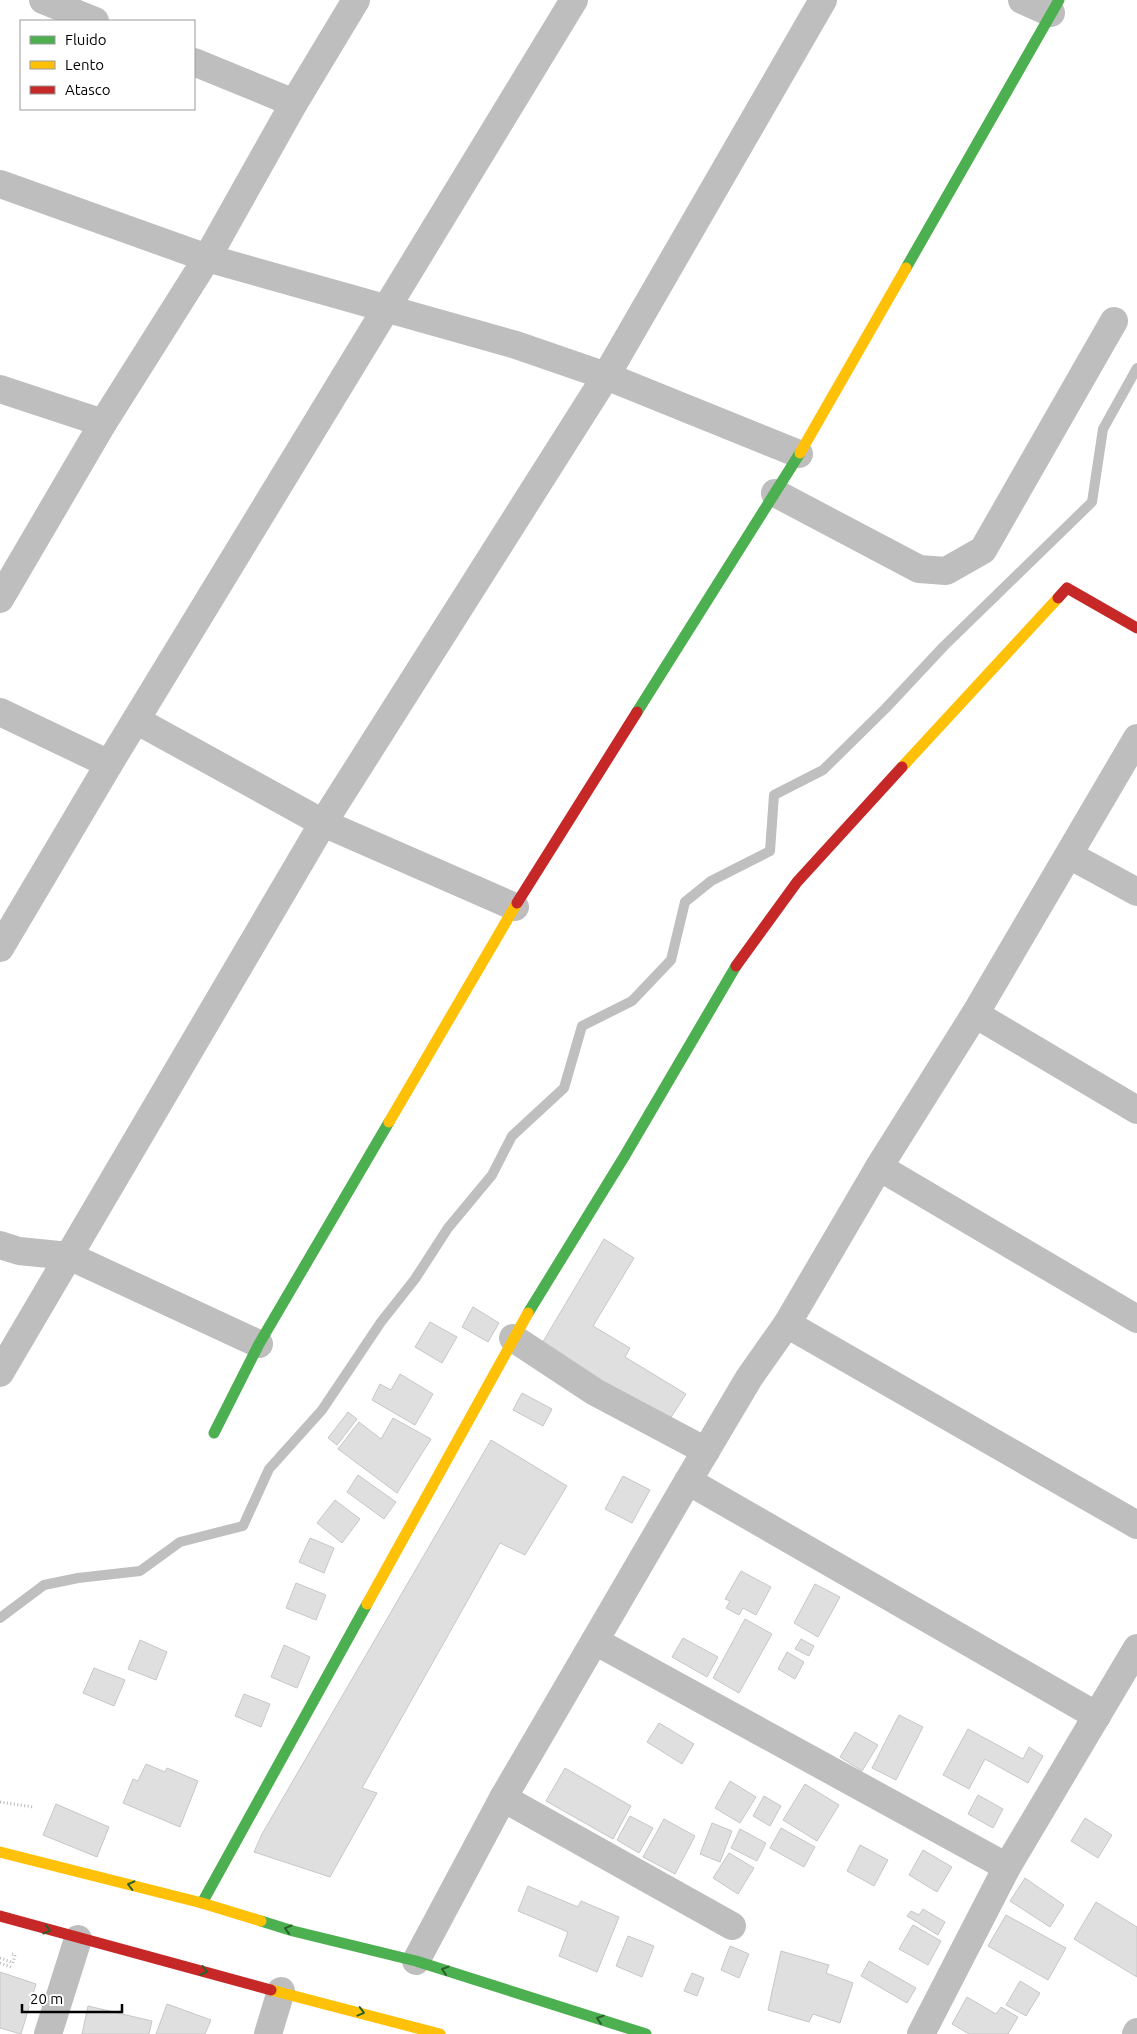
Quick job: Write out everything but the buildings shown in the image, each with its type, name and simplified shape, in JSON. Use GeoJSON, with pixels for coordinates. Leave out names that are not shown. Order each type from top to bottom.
{"type":"FeatureCollection","features":[{"type":"Feature","properties":{"kind":"street"},"geometry":{"type":"LineString","coordinates":[[42,0],[92,20]]}},
{"type":"Feature","properties":{"kind":"street"},"geometry":{"type":"LineString","coordinates":[[0,599],[103,424],[207,258],[294,103],[356,0]]}},
{"type":"Feature","properties":{"kind":"street"},"geometry":{"type":"LineString","coordinates":[[0,948],[108,764],[574,0]]}},
{"type":"Feature","properties":{"kind":"street"},"geometry":{"type":"LineString","coordinates":[[0,1373],[323,823],[606,376],[823,0]]}},
{"type":"Feature","properties":{"kind":"street"},"geometry":{"type":"LineString","coordinates":[[214,1433],[259,1344],[515,907],[799,454],[1055,6],[1022,0]]}},
{"type":"Feature","properties":{"kind":"street"},"geometry":{"type":"LineString","coordinates":[[195,62],[294,103]]}},
{"type":"Feature","properties":{"kind":"street"},"geometry":{"type":"LineString","coordinates":[[0,184],[207,258],[516,345],[606,376],[799,454]]}},
{"type":"Feature","properties":{"kind":"street"},"geometry":{"type":"LineString","coordinates":[[775,493],[919,569],[946,570],[983,550],[1114,321]]}},
{"type":"Feature","properties":{"kind":"street"},"geometry":{"type":"LineString","coordinates":[[0,389],[103,424]]}},
{"type":"Feature","properties":{"kind":"street"},"geometry":{"type":"LineString","coordinates":[[202,1902],[513,1338],[624,1157],[742,957],[797,882],[1067,588],[1137,628]]}},
{"type":"Feature","properties":{"kind":"street"},"geometry":{"type":"LineString","coordinates":[[0,712],[108,764]]}},
{"type":"Feature","properties":{"kind":"street"},"geometry":{"type":"LineString","coordinates":[[136,720],[323,823],[515,907]]}},
{"type":"Feature","properties":{"kind":"street"},"geometry":{"type":"LineString","coordinates":[[416,1961],[503,1798],[749,1378],[787,1324],[878,1167],[975,1014],[1137,738]]}},
{"type":"Feature","properties":{"kind":"street"},"geometry":{"type":"LineString","coordinates":[[1069,855],[1137,892]]}},
{"type":"Feature","properties":{"kind":"street"},"geometry":{"type":"LineString","coordinates":[[975,1014],[1137,1110]]}},
{"type":"Feature","properties":{"kind":"street"},"geometry":{"type":"LineString","coordinates":[[878,1167],[1137,1319]]}},
{"type":"Feature","properties":{"kind":"street"},"geometry":{"type":"LineString","coordinates":[[0,1245],[19,1251],[69,1256],[259,1344]]}},
{"type":"Feature","properties":{"kind":"street"},"geometry":{"type":"LineString","coordinates":[[787,1324],[1137,1525]]}},
{"type":"Feature","properties":{"kind":"street"},"geometry":{"type":"LineString","coordinates":[[513,1338],[595,1392],[706,1451]]}},
{"type":"Feature","properties":{"kind":"street"},"geometry":{"type":"LineString","coordinates":[[688,1482],[1097,1716]]}},
{"type":"Feature","properties":{"kind":"street"},"geometry":{"type":"LineString","coordinates":[[595,1641],[1007,1867]]}},
{"type":"Feature","properties":{"kind":"street"},"geometry":{"type":"LineString","coordinates":[[921,2034],[1007,1867],[1137,1648]]}},
{"type":"Feature","properties":{"kind":"street"},"geometry":{"type":"LineString","coordinates":[[503,1798],[732,1926]]}},
{"type":"Feature","properties":{"kind":"street"},"geometry":{"type":"LineString","coordinates":[[0,1852],[202,1902],[293,1931],[416,1961],[646,2034]]}},
{"type":"Feature","properties":{"kind":"street"},"geometry":{"type":"LineString","coordinates":[[0,1916],[78,1939],[440,2034]]}},
{"type":"Feature","properties":{"kind":"street"},"geometry":{"type":"LineString","coordinates":[[48,2034],[78,1939]]}},
{"type":"Feature","properties":{"kind":"street"},"geometry":{"type":"LineString","coordinates":[[268,2034],[281,1991]]}},
{"type":"Feature","properties":{"kind":"path"},"geometry":{"type":"LineString","coordinates":[[0,1802],[33,1807]]}},
{"type":"Feature","properties":{"kind":"path"},"geometry":{"type":"LineString","coordinates":[[0,1958],[13,1963],[15,1955],[7,1952]]}},
{"type":"Feature","properties":{"kind":"path"},"geometry":{"type":"LineString","coordinates":[[0,1963],[11,1967]]}},
{"type":"Feature","properties":{"kind":"waterway"},"geometry":{"type":"LineString","coordinates":[[0,1618],[44,1585],[78,1578],[140,1571],[180,1542],[243,1526],[269,1469],[322,1410],[381,1322],[415,1279],[448,1228],[492,1175],[512,1136],[564,1088],[582,1026],[632,1001],[671,960],[685,902],[711,881],[770,851],[774,795],[823,770],[885,709],[944,646],[1092,502],[1103,429],[1137,368]]}},
{"type":"Feature","properties":{"kind":"traffic: fast"},"geometry":{"type":"LineString","coordinates":[[906,268],[1059,0]]}},
{"type":"Feature","properties":{"kind":"traffic: fast"},"geometry":{"type":"LineString","coordinates":[[637,712],[800,453]]}},
{"type":"Feature","properties":{"kind":"traffic: fast"},"geometry":{"type":"LineString","coordinates":[[528,1313],[624,1157],[736,966]]}},
{"type":"Feature","properties":{"kind":"traffic: fast"},"geometry":{"type":"LineString","coordinates":[[214,1433],[259,1344],[389,1122]]}},
{"type":"Feature","properties":{"kind":"traffic: fast"},"geometry":{"type":"LineString","coordinates":[[202,1903],[367,1604]]}},
{"type":"Feature","properties":{"kind":"traffic: fast"},"geometry":{"type":"LineString","coordinates":[[261,1921],[293,1931],[416,1961],[646,2034]]}},
{"type":"Feature","properties":{"kind":"traffic: slow"},"geometry":{"type":"LineString","coordinates":[[800,453],[906,268]]}},
{"type":"Feature","properties":{"kind":"traffic: slow"},"geometry":{"type":"LineString","coordinates":[[902,767],[1058,598]]}},
{"type":"Feature","properties":{"kind":"traffic: slow"},"geometry":{"type":"LineString","coordinates":[[389,1122],[517,903]]}},
{"type":"Feature","properties":{"kind":"traffic: slow"},"geometry":{"type":"LineString","coordinates":[[367,1604],[528,1313]]}},
{"type":"Feature","properties":{"kind":"traffic: slow"},"geometry":{"type":"LineString","coordinates":[[0,1852],[202,1903],[261,1921]]}},
{"type":"Feature","properties":{"kind":"traffic: slow"},"geometry":{"type":"LineString","coordinates":[[271,1990],[440,2034]]}},
{"type":"Feature","properties":{"kind":"traffic: jam"},"geometry":{"type":"LineString","coordinates":[[1058,598],[1067,588],[1137,628]]}},
{"type":"Feature","properties":{"kind":"traffic: jam"},"geometry":{"type":"LineString","coordinates":[[517,903],[637,712]]}},
{"type":"Feature","properties":{"kind":"traffic: jam"},"geometry":{"type":"LineString","coordinates":[[736,966],[797,882],[902,767]]}},
{"type":"Feature","properties":{"kind":"traffic: jam"},"geometry":{"type":"LineString","coordinates":[[0,1916],[271,1990]]}}]}
